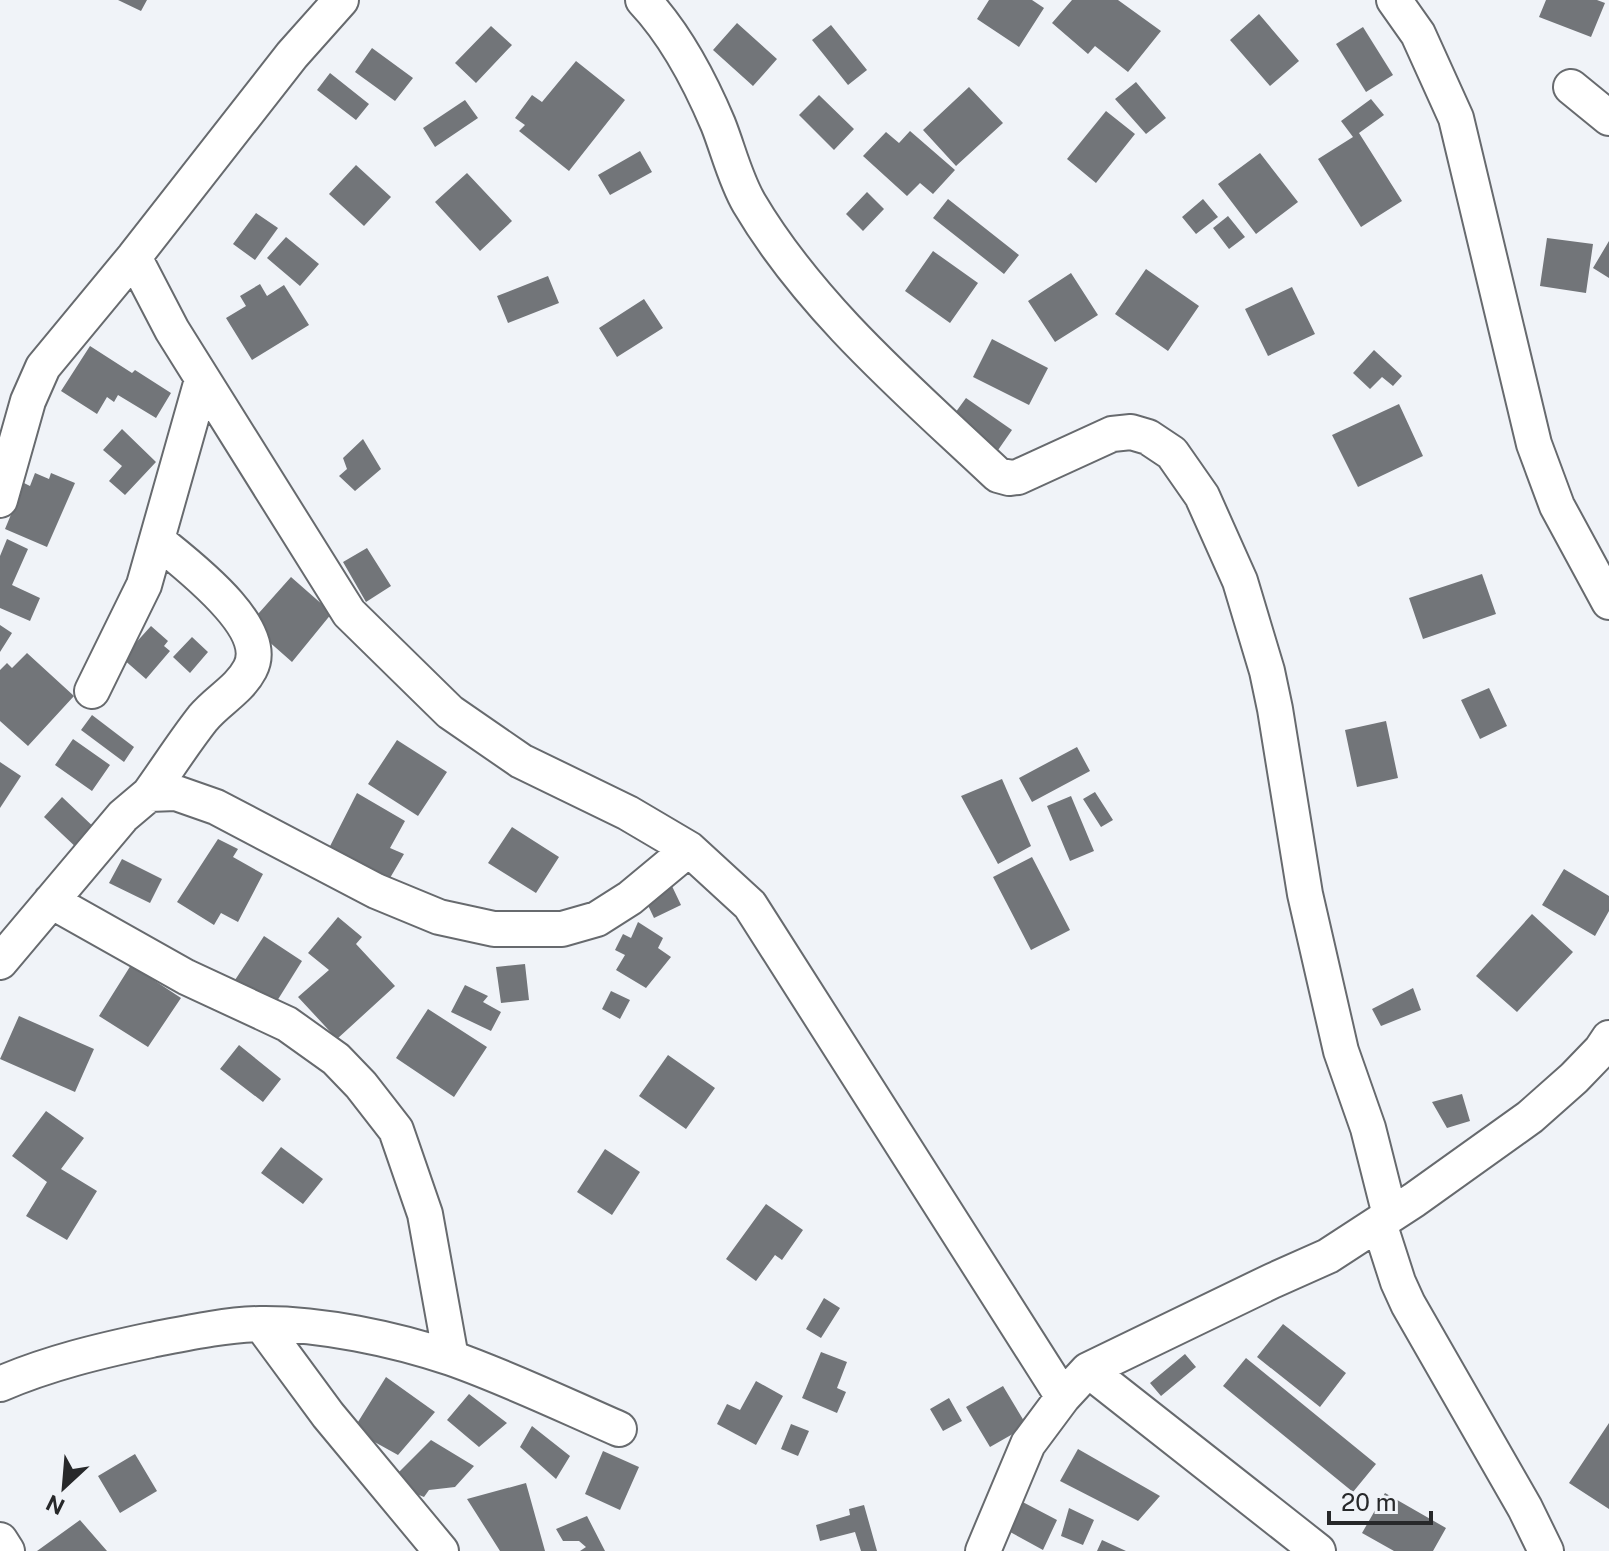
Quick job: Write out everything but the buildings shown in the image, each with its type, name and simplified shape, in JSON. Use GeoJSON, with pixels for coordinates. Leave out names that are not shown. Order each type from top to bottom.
{"type":"FeatureCollection","features":[{"type":"Feature","properties":{"kind":"street"},"geometry":{"type":"LineString","coordinates":[[0,500],[28,401],[43,367],[57,346],[134,257],[292,55],[341,0]]}},
{"type":"Feature","properties":{"kind":"street"},"geometry":{"type":"LineString","coordinates":[[643,0],[661,20],[692,69],[717,122],[747,200],[794,267],[843,324],[998,475],[1018,477],[1112,434],[1131,432],[1148,437],[1172,453],[1202,496],[1240,581],[1267,671],[1308,908],[1341,1051],[1368,1128],[1398,1282],[1546,1551]]}},
{"type":"Feature","properties":{"kind":"street"},"geometry":{"type":"LineString","coordinates":[[1394,0],[1418,34],[1456,118],[1534,444],[1557,506],[1609,602]]}},
{"type":"Feature","properties":{"kind":"street"},"geometry":{"type":"LineString","coordinates":[[1571,87],[1609,118]]}},
{"type":"Feature","properties":{"kind":"street"},"geometry":{"type":"LineString","coordinates":[[134,257],[202,380],[349,613],[450,712],[521,761],[628,813],[689,849],[750,905],[1063,1397]]}},
{"type":"Feature","properties":{"kind":"street"},"geometry":{"type":"LineString","coordinates":[[92,691],[131,617],[158,541],[202,380]]}},
{"type":"Feature","properties":{"kind":"street"},"geometry":{"type":"LineString","coordinates":[[0,962],[123,816],[149,794],[206,715],[234,691],[251,667],[253,641],[247,628],[202,577],[158,541]]}},
{"type":"Feature","properties":{"kind":"street"},"geometry":{"type":"LineString","coordinates":[[149,794],[176,793],[216,807],[376,891],[439,917],[494,929],[562,929],[597,919],[630,898],[689,849]]}},
{"type":"Feature","properties":{"kind":"street"},"geometry":{"type":"LineString","coordinates":[[51,901],[186,977],[287,1024],[336,1059],[361,1085],[396,1130],[425,1214],[451,1358]]}},
{"type":"Feature","properties":{"kind":"street"},"geometry":{"type":"LineString","coordinates":[[983,1551],[1028,1444],[1063,1397],[1088,1370],[1328,1256],[1530,1117],[1574,1078],[1609,1038]]}},
{"type":"Feature","properties":{"kind":"street"},"geometry":{"type":"LineString","coordinates":[[261,1324],[328,1415],[441,1551]]}},
{"type":"Feature","properties":{"kind":"street"},"geometry":{"type":"LineString","coordinates":[[0,1384],[39,1367],[109,1349],[202,1330],[261,1324],[378,1339],[451,1358],[619,1429]]}},
{"type":"Feature","properties":{"kind":"street"},"geometry":{"type":"LineString","coordinates":[[1088,1370],[1318,1551]]}},
{"type":"Feature","properties":{"kind":"street"},"geometry":{"type":"LineString","coordinates":[[0,1540],[7,1551]]}}]}
